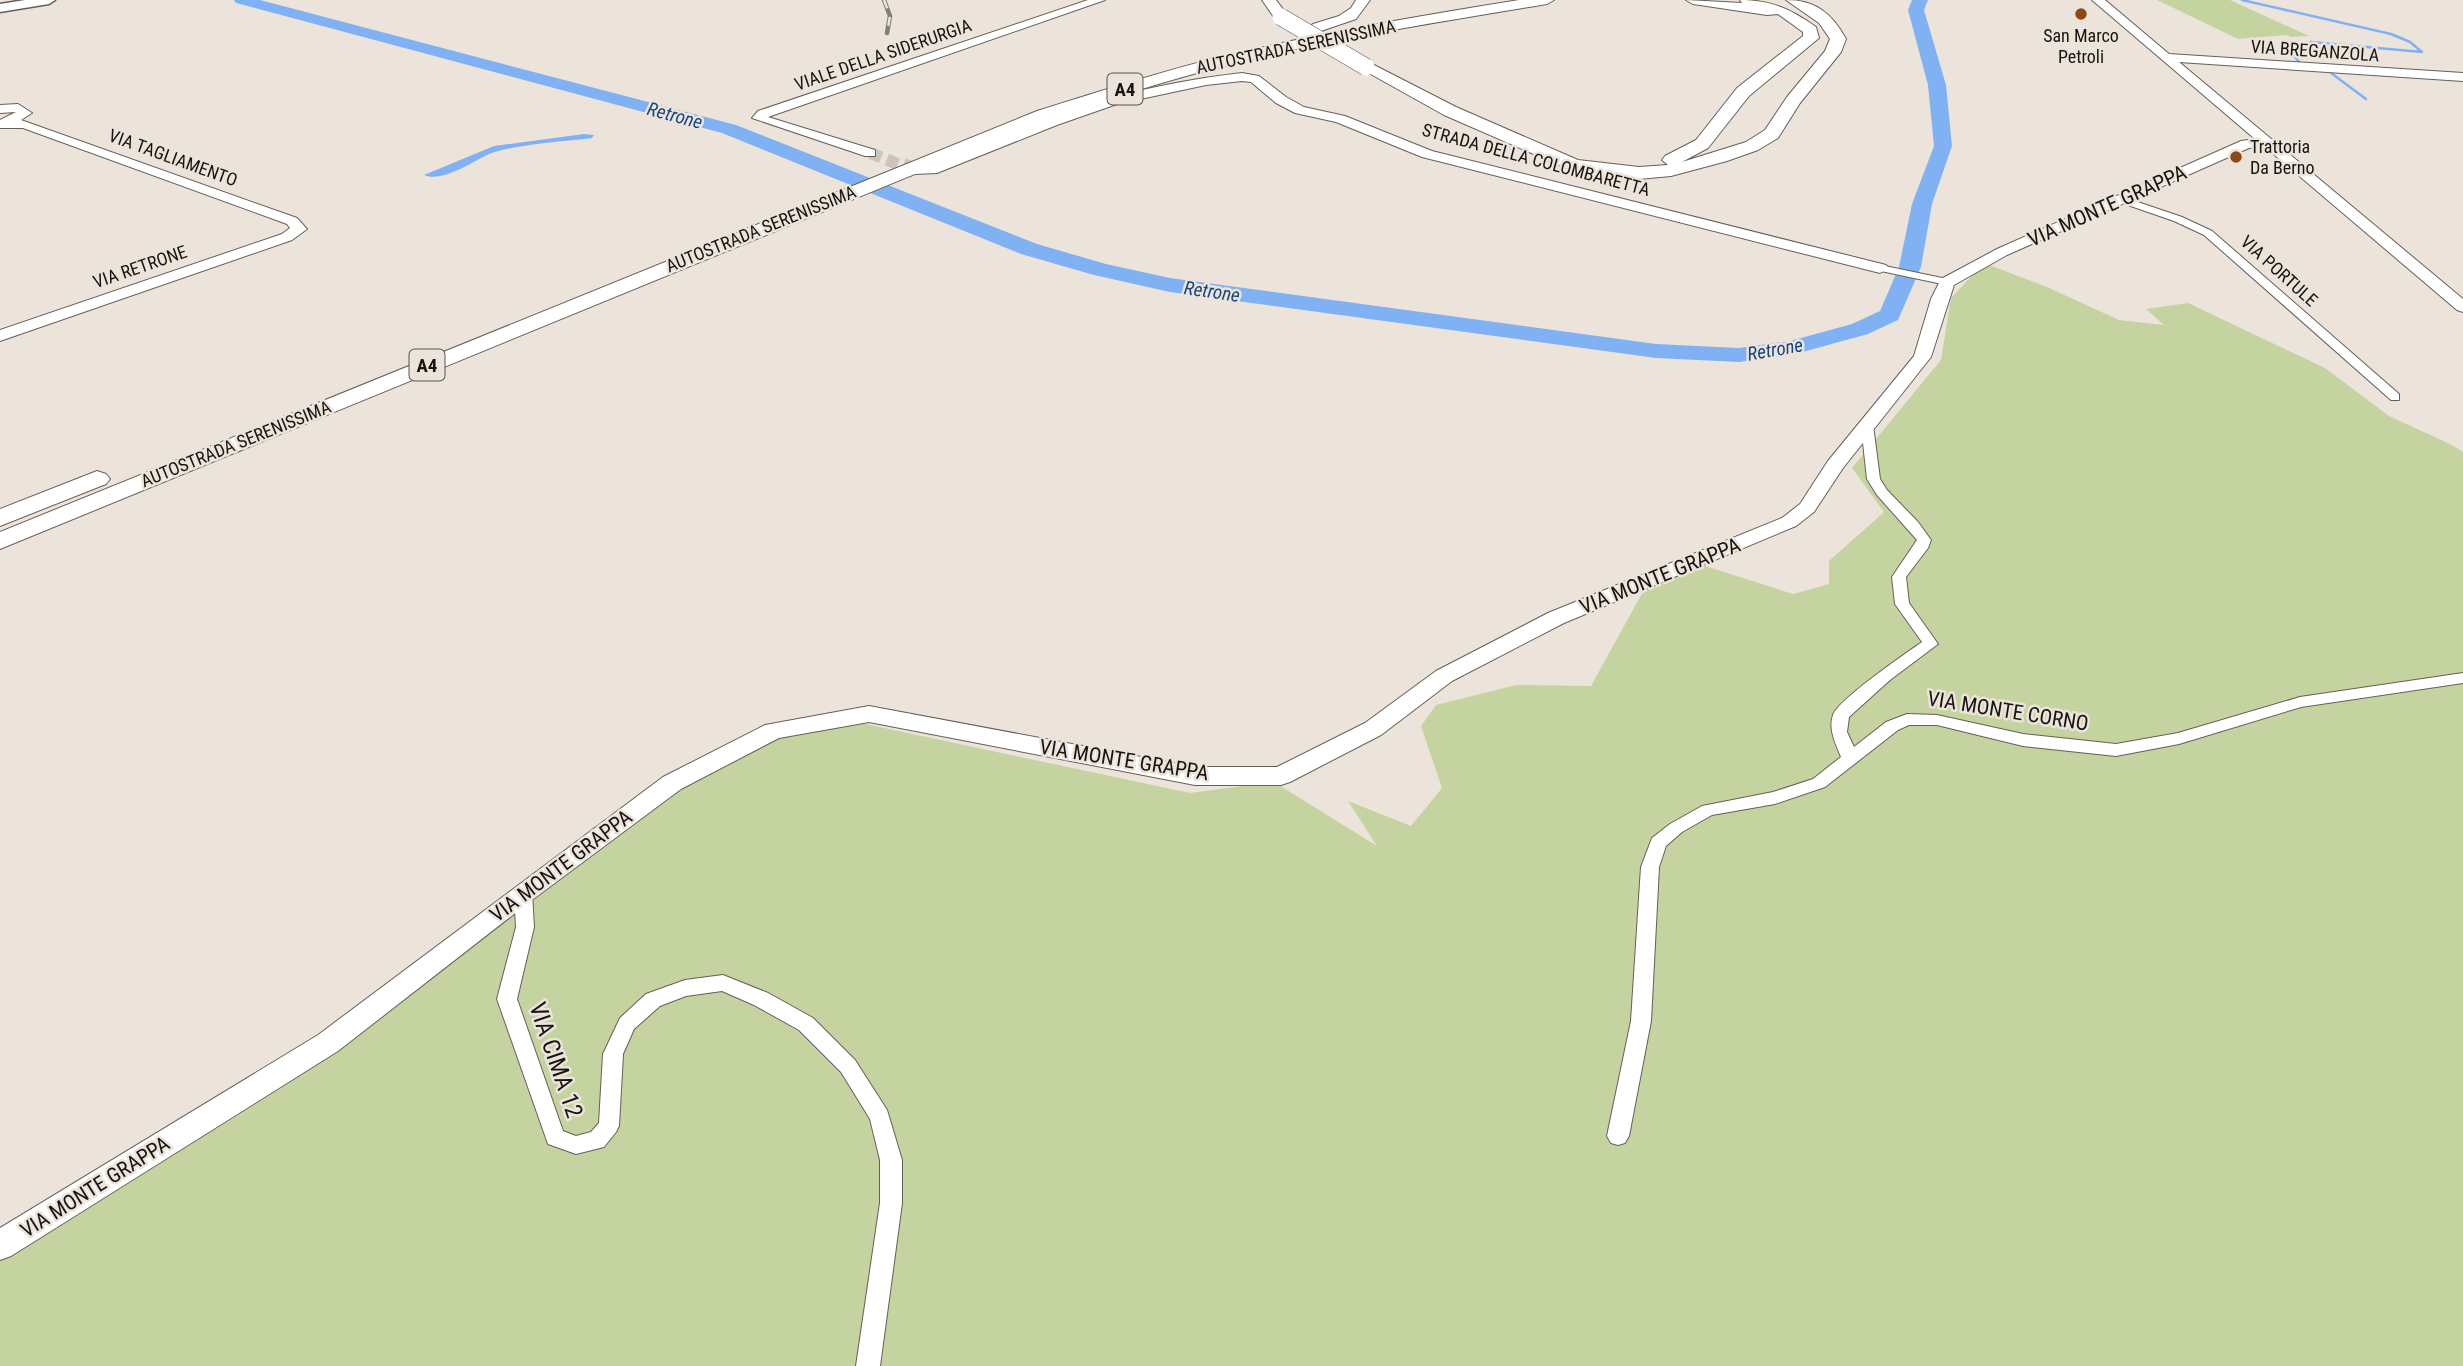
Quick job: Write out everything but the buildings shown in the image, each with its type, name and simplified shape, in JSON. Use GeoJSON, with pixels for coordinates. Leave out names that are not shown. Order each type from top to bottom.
{"type":"FeatureCollection","features":[{"type":"Feature","properties":{"kind":"highway"},"geometry":{"type":"LineString","coordinates":[[1269,0],[1288,16],[1450,111],[1574,165],[1639,173],[1671,170],[1721,157],[1752,146],[1772,134],[1793,101],[1833,51],[1838,39],[1832,26],[1793,0]]}},
{"type":"Feature","properties":{"kind":"highway"},"geometry":{"type":"LineString","coordinates":[[1282,0],[1288,16]]}},
{"type":"Feature","properties":{"kind":"highway"},"geometry":{"type":"LineString","coordinates":[[1128,76],[1221,48],[1334,23],[1357,11],[1363,0]]}},
{"type":"Feature","properties":{"kind":"highway"},"geometry":{"type":"LineString","coordinates":[[1442,2],[1475,0]]}},
{"type":"Feature","properties":{"kind":"highway","name":"AUTOSTRADA SERENISSIMA"},"geometry":{"type":"LineString","coordinates":[[0,541],[846,186],[875,167],[987,123],[1128,76],[1280,38],[1495,0]]}},
{"type":"Feature","properties":{"kind":"highway","name":"AUTOSTRADA SERENISSIMA"},"geometry":{"type":"LineString","coordinates":[[875,167],[1012,127],[1135,86],[1245,56],[1373,30],[1547,0]]}},
{"type":"Feature","properties":{"kind":"highway"},"geometry":{"type":"LineString","coordinates":[[1693,0],[1744,6],[1785,18],[1802,33],[1801,43],[1792,54]]}},
{"type":"Feature","properties":{"kind":"highway"},"geometry":{"type":"LineString","coordinates":[[1363,60],[1540,146],[1590,161],[1633,165],[1672,160],[1702,144],[1744,92],[1811,38],[1811,30],[1783,11],[1747,0]]}},
{"type":"Feature","properties":{"kind":"highway"},"geometry":{"type":"LineString","coordinates":[[1762,0],[1814,21],[1825,31],[1833,51]]}},
{"type":"Feature","properties":{"kind":"highway"},"geometry":{"type":"LineString","coordinates":[[1373,30],[1563,1]]}},
{"type":"Feature","properties":{"kind":"highway","name":"AUTOSTRADA SERENISSIMA"},"geometry":{"type":"LineString","coordinates":[[0,518],[846,186]]}},
{"type":"Feature","properties":{"kind":"main road"},"geometry":{"type":"LineString","coordinates":[[0,8],[49,0]]}},
{"type":"Feature","properties":{"kind":"street","name":"VIALE DELLA SIDERURGIA"},"geometry":{"type":"LineString","coordinates":[[875,167],[845,143],[759,118],[762,114],[1099,0]]}},
{"type":"Feature","properties":{"kind":"street"},"geometry":{"type":"LineString","coordinates":[[2098,0],[2267,142],[2456,295],[2463,307]]}},
{"type":"Feature","properties":{"kind":"street","name":"VIA BREGANZOLA"},"geometry":{"type":"LineString","coordinates":[[2165,57],[2463,78]]}},
{"type":"Feature","properties":{"kind":"street","name":"STRADA DELLA COLOMBARETTA"},"geometry":{"type":"LineString","coordinates":[[914,170],[943,167],[1052,122],[1114,100],[1206,81],[1242,77],[1255,79],[1281,100],[1300,110],[1340,118],[1427,154],[1880,268]]}},
{"type":"Feature","properties":{"kind":"street","name":"VIA TAGLIAMENTO"},"geometry":{"type":"LineString","coordinates":[[0,109],[23,109],[23,120]]}},
{"type":"Feature","properties":{"kind":"street","name":"VIA TAGLIAMENTO"},"geometry":{"type":"LineString","coordinates":[[0,124],[23,120],[292,221],[299,229],[293,233]]}},
{"type":"Feature","properties":{"kind":"street","name":"VIA MONTE GRAPPA"},"geometry":{"type":"LineString","coordinates":[[0,1245],[328,1043],[672,783],[773,731],[869,714],[1195,776],[1281,776],[1374,729],[1444,676],[1556,618],[1789,522],[1807,508],[1835,465],[1922,357],[1939,299],[1938,281],[2246,144],[2267,142]]}},
{"type":"Feature","properties":{"kind":"street","name":"VIA PORTULE"},"geometry":{"type":"LineString","coordinates":[[2123,200],[2178,219],[2208,233],[2395,397]]}},
{"type":"Feature","properties":{"kind":"street","name":"VIA RETRONE"},"geometry":{"type":"LineString","coordinates":[[0,335],[293,233]]}},
{"type":"Feature","properties":{"kind":"street"},"geometry":{"type":"LineString","coordinates":[[1880,268],[1938,281]]}},
{"type":"Feature","properties":{"kind":"street"},"geometry":{"type":"LineString","coordinates":[[1850,759],[1839,732],[1841,715],[1884,676],[1930,644],[1902,604],[1899,577],[1922,548],[1924,540],[1909,518],[1875,482],[1871,472],[1867,425]]}},
{"type":"Feature","properties":{"kind":"street","name":"VIA MONTE CORNO"},"geometry":{"type":"LineString","coordinates":[[1619,1136],[1641,1021],[1650,867],[1658,843],[1676,828],[1708,810],[1775,798],[1819,783],[1892,726],[1907,719],[1937,720],[2023,740],[2116,750],[2179,738],[2300,702],[2463,678]]}},
{"type":"Feature","properties":{"kind":"street","name":"VIA CIMA 12"},"geometry":{"type":"LineString","coordinates":[[523,893],[525,927],[507,999],[555,1137],[576,1145],[597,1140],[609,1126],[613,1054],[627,1024],[653,1000],[685,988],[723,984],[761,999],[806,1024],[848,1066],[880,1116],[891,1160],[891,1203],[868,1366]]}},
{"type":"Feature","properties":{"kind":"green space"},"geometry":{"type":"Polygon","coordinates":[[[2157,0],[2230,0],[2309,36],[2238,39],[2157,0]]]}},
{"type":"Feature","properties":{"kind":"green space"},"geometry":{"type":"Polygon","coordinates":[[[1984,263],[2047,287],[2119,320],[2164,325],[2146,309],[2188,303],[2325,368],[2389,416],[2463,452],[2463,1366],[0,1366],[0,1258],[675,789],[774,735],[861,723],[1190,793],[1274,782],[1377,846],[1348,801],[1411,826],[1442,788],[1421,726],[1436,705],[1516,685],[1591,686],[1645,588],[1702,565],[1793,594],[1829,584],[1829,561],[1884,512],[1852,468],[1941,360],[1951,298],[1984,263]]]}},
{"type":"Feature","properties":{"kind":"water"},"geometry":{"type":"Polygon","coordinates":[[[594,135],[592,138],[499,151],[448,174],[431,177],[424,175],[494,146],[594,135]]]}},
{"type":"Feature","properties":{"kind":"waterway","name":"Retrone"},"geometry":{"type":"LineString","coordinates":[[242,0],[729,129],[1029,249],[1102,270],[1170,285],[1656,351],[1739,355],[1791,348],[1860,329],[1890,315],[1910,267],[1922,204],[1943,146],[1937,85],[1916,10],[1920,0]]}},
{"type":"Feature","properties":{"kind":"waterway"},"geometry":{"type":"LineString","coordinates":[[2242,0],[2391,34],[2410,42],[2422,52],[2311,42],[2296,49],[2298,53],[2295,57],[2300,63]]}},
{"type":"Feature","properties":{"kind":"waterway"},"geometry":{"type":"LineString","coordinates":[[2331,73],[2366,99]]}},
{"type":"Feature","properties":{"kind":"tunnel"},"geometry":{"type":"LineString","coordinates":[[870,153],[908,168]]}},
{"type":"Feature","properties":{"kind":"tunnel"},"geometry":{"type":"LineString","coordinates":[[903,166],[914,170]]}},
{"type":"Feature","properties":{"kind":"railway"},"geometry":{"type":"LineString","coordinates":[[884,0],[890,16],[887,33]]}},
{"type":"Feature","properties":{"kind":"place","name":"San Marco Petroli"},"geometry":{"type":"Point","coordinates":[2081,14]}},
{"type":"Feature","properties":{"kind":"place","name":"Trattoria Da Berno"},"geometry":{"type":"Point","coordinates":[2236,157]}}]}
